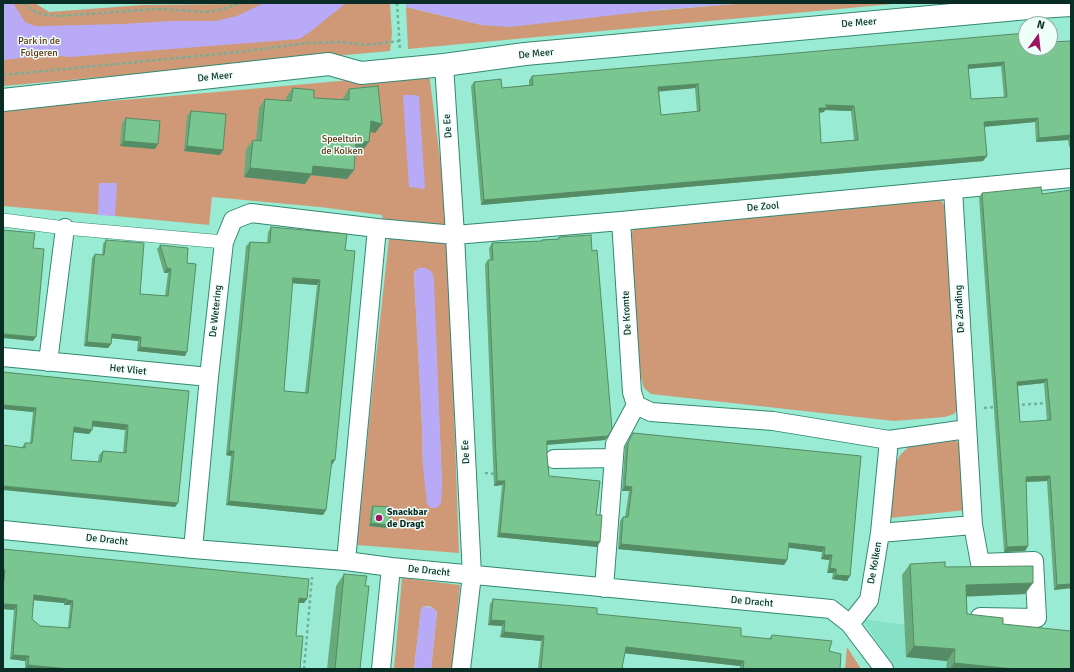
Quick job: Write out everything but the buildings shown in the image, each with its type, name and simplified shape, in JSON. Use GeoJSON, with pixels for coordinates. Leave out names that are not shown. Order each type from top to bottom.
{"type":"FeatureCollection","features":[{"type":"Feature","properties":{"kind":"street","name":"De Meer"},"geometry":{"type":"LineString","coordinates":[[3,100],[329,64],[361,73],[444,65],[524,54],[1031,7],[1071,5]]}},
{"type":"Feature","properties":{"kind":"street","name":"De Ee"},"geometry":{"type":"LineString","coordinates":[[444,65],[455,235],[472,575],[461,669]]}},
{"type":"Feature","properties":{"kind":"street","name":"De Zool"},"geometry":{"type":"LineString","coordinates":[[455,235],[621,221],[1071,178]]}},
{"type":"Feature","properties":{"kind":"street","name":"De Zanding"},"geometry":{"type":"LineString","coordinates":[[953,189],[973,525],[980,563],[1034,561],[1037,618],[980,617]]}},
{"type":"Feature","properties":{"kind":"street","name":"De Wetering"},"geometry":{"type":"LineString","coordinates":[[193,549],[209,377],[224,242],[233,220],[251,214],[377,228]]}},
{"type":"Feature","properties":{"kind":"street"},"geometry":{"type":"LineString","coordinates":[[3,220],[65,228],[224,242]]}},
{"type":"Feature","properties":{"kind":"street","name":"De Kromte"},"geometry":{"type":"LineString","coordinates":[[621,221],[632,392],[636,405]]}},
{"type":"Feature","properties":{"kind":"street"},"geometry":{"type":"LineString","coordinates":[[48,362],[65,228]]}},
{"type":"Feature","properties":{"kind":"street"},"geometry":{"type":"LineString","coordinates":[[346,561],[377,228],[455,235]]}},
{"type":"Feature","properties":{"kind":"street","name":"Het Vliet"},"geometry":{"type":"LineString","coordinates":[[3,357],[209,377]]}},
{"type":"Feature","properties":{"kind":"street"},"geometry":{"type":"LineString","coordinates":[[604,588],[615,444],[636,405],[651,412],[773,421],[889,440],[967,429]]}},
{"type":"Feature","properties":{"kind":"street","name":"De Kolken"},"geometry":{"type":"LineString","coordinates":[[850,624],[869,600],[880,533],[889,440]]}},
{"type":"Feature","properties":{"kind":"street"},"geometry":{"type":"LineString","coordinates":[[554,459],[614,458]]}},
{"type":"Feature","properties":{"kind":"street"},"geometry":{"type":"LineString","coordinates":[[880,533],[973,525]]}},
{"type":"Feature","properties":{"kind":"street","name":"De Dracht"},"geometry":{"type":"LineString","coordinates":[[3,530],[193,549],[346,561],[391,567],[831,609],[850,624]]}},
{"type":"Feature","properties":{"kind":"street"},"geometry":{"type":"LineString","coordinates":[[382,669],[391,567]]}},
{"type":"Feature","properties":{"kind":"street"},"geometry":{"type":"LineString","coordinates":[[850,624],[884,669]]}},
{"type":"Feature","properties":{"kind":"path"},"geometry":{"type":"LineString","coordinates":[[24,3],[32,10],[49,16],[156,9],[209,12],[240,3]]}},
{"type":"Feature","properties":{"kind":"path"},"geometry":{"type":"LineString","coordinates":[[3,75],[239,52],[307,42],[341,42],[366,45],[399,41],[397,3]]}},
{"type":"Feature","properties":{"kind":"path"},"geometry":{"type":"LineString","coordinates":[[1011,406],[1056,402]]}},
{"type":"Feature","properties":{"kind":"path"},"geometry":{"type":"LineString","coordinates":[[966,409],[1003,406]]}},
{"type":"Feature","properties":{"kind":"path"},"geometry":{"type":"LineString","coordinates":[[467,473],[498,474]]}},
{"type":"Feature","properties":{"kind":"path"},"geometry":{"type":"LineString","coordinates":[[304,669],[313,558]]}},
{"type":"Feature","properties":{"kind":"shaded area"},"geometry":{"type":"Polygon","coordinates":[[[3,3],[13,3],[25,22],[35,26],[44,26],[173,21],[216,21],[237,16],[264,3],[346,3],[299,39],[70,57],[49,55],[3,60],[3,3]]]}},
{"type":"Feature","properties":{"kind":"shaded area"},"geometry":{"type":"Polygon","coordinates":[[[406,3],[746,3],[658,10],[510,27],[482,25],[406,7],[406,3]]]}},
{"type":"Feature","properties":{"kind":"shaded area"},"geometry":{"type":"Polygon","coordinates":[[[403,95],[419,96],[425,189],[409,187],[403,95]]]}},
{"type":"Feature","properties":{"kind":"shaded area"},"geometry":{"type":"Polygon","coordinates":[[[99,183],[117,183],[115,216],[98,215],[99,183]]]}},
{"type":"Feature","properties":{"kind":"shaded area"},"geometry":{"type":"Polygon","coordinates":[[[418,268],[425,268],[431,271],[434,283],[442,486],[441,503],[437,508],[431,508],[427,504],[423,467],[414,274],[418,268]]]}},
{"type":"Feature","properties":{"kind":"shaded area"},"geometry":{"type":"Polygon","coordinates":[[[424,606],[433,608],[437,612],[431,669],[414,669],[421,609],[424,606]]]}},
{"type":"Feature","properties":{"kind":"shaded area"},"geometry":{"type":"Polygon","coordinates":[[[862,619],[930,628],[1071,669],[895,669],[862,619]]]}},
{"type":"Feature","properties":{"kind":"green space","name":"Park in de Folgeren"},"geometry":{"type":"Polygon","coordinates":[[[3,3],[35,3],[49,12],[142,5],[235,3],[390,3],[392,34],[390,51],[3,86],[3,3]]]}},
{"type":"Feature","properties":{"kind":"green space"},"geometry":{"type":"Polygon","coordinates":[[[746,3],[903,3],[408,49],[406,7],[482,25],[746,3]]]}},
{"type":"Feature","properties":{"kind":"green space","name":"Speeltuin de Kolken"},"geometry":{"type":"Polygon","coordinates":[[[429,73],[449,229],[383,222],[382,215],[320,207],[212,197],[209,225],[3,206],[3,109],[161,97],[429,73]]]}},
{"type":"Feature","properties":{"kind":"green space"},"geometry":{"type":"Polygon","coordinates":[[[936,199],[941,200],[947,210],[958,409],[954,414],[945,417],[894,421],[651,394],[644,388],[641,377],[629,235],[635,228],[936,199]]]}},
{"type":"Feature","properties":{"kind":"green space"},"geometry":{"type":"Polygon","coordinates":[[[389,238],[448,243],[459,553],[357,545],[389,238]],[[415,271],[414,274],[423,467],[442,486],[433,275],[415,271]]]}},
{"type":"Feature","properties":{"kind":"green space"},"geometry":{"type":"Polygon","coordinates":[[[953,440],[963,444],[966,510],[890,518],[894,467],[900,455],[913,443],[953,440]]]}},
{"type":"Feature","properties":{"kind":"green space"},"geometry":{"type":"Polygon","coordinates":[[[402,578],[460,585],[452,669],[431,669],[437,612],[429,606],[424,606],[421,609],[414,669],[394,669],[402,578]]]}},
{"type":"Feature","properties":{"kind":"green space"},"geometry":{"type":"Polygon","coordinates":[[[847,647],[858,664],[861,669],[845,669],[847,647]]]}},
{"type":"Feature","properties":{"kind":"place","name":"Snackbar de Dragt"},"geometry":{"type":"Point","coordinates":[379,518]}}]}
